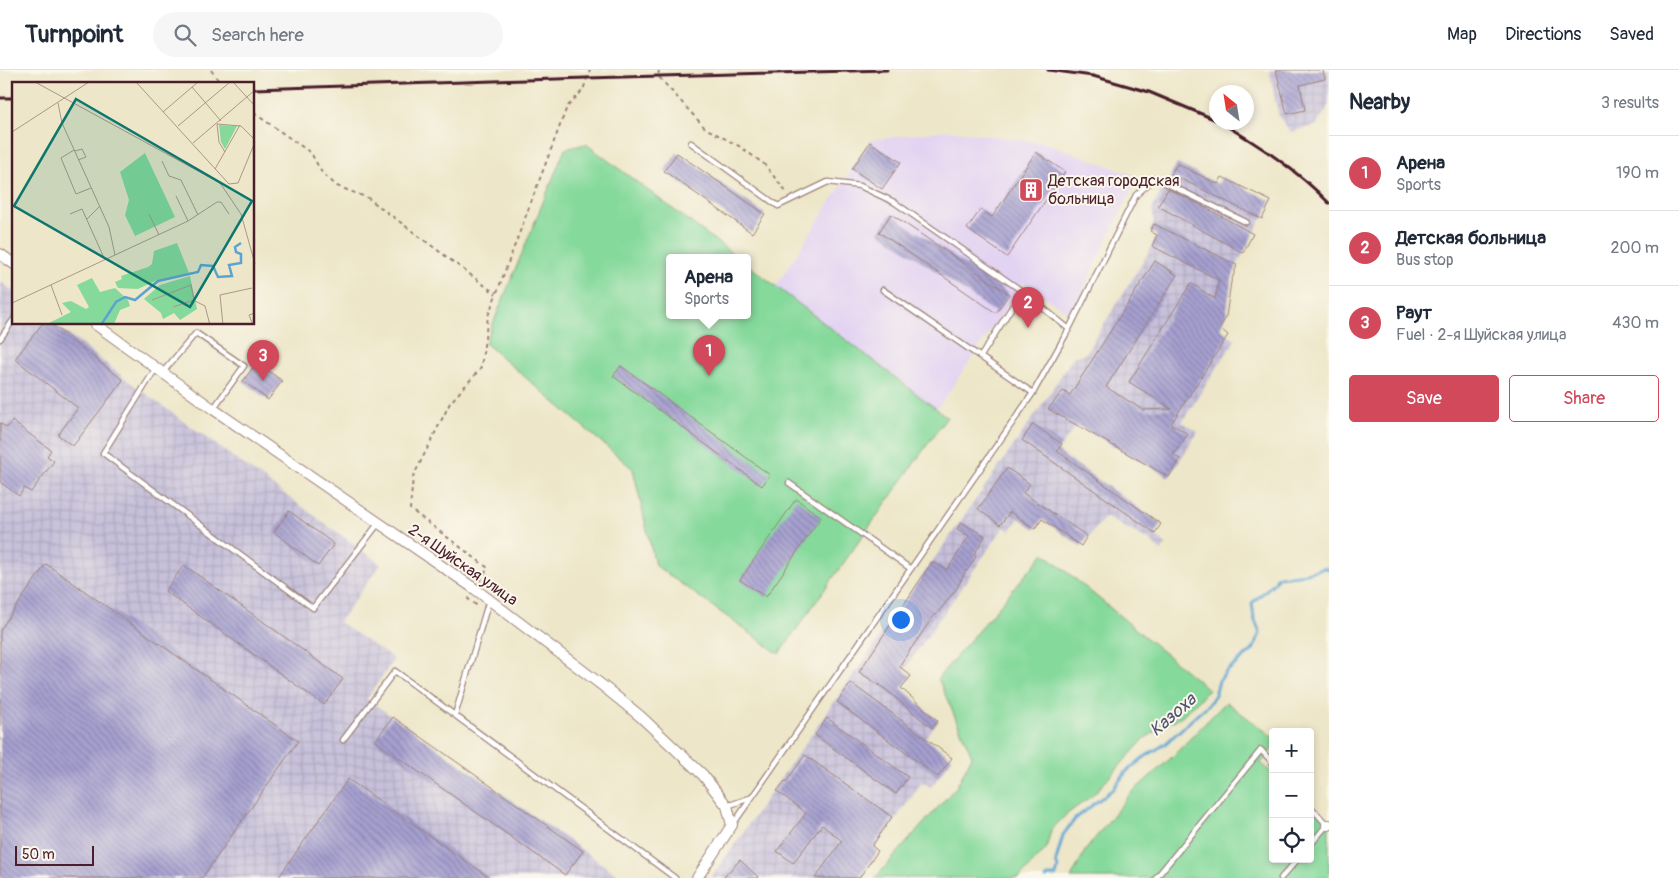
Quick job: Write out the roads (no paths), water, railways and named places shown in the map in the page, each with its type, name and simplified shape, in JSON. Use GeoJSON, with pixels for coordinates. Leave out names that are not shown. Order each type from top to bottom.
{"type":"FeatureCollection","features":[{"type":"Feature","properties":{"kind":"street"},"geometry":{"type":"LineString","coordinates":[[0,254],[12,263]]}},
{"type":"Feature","properties":{"kind":"street","name":"2-я Шуйская улица"},"geometry":{"type":"LineString","coordinates":[[96,325],[213,409],[474,589],[603,686],[640,716],[703,775],[727,806],[732,826]]}},
{"type":"Feature","properties":{"kind":"street"},"geometry":{"type":"LineString","coordinates":[[697,878],[732,826]]}},
{"type":"Feature","properties":{"kind":"lane"},"geometry":{"type":"LineString","coordinates":[[691,143],[778,206],[828,182],[860,186],[894,202],[1022,291],[1070,329]]}},
{"type":"Feature","properties":{"kind":"lane"},"geometry":{"type":"LineString","coordinates":[[732,826],[1033,393],[1070,329],[1136,195],[1155,178],[1246,222]]}},
{"type":"Feature","properties":{"kind":"lane"},"geometry":{"type":"LineString","coordinates":[[883,290],[1033,393]]}},
{"type":"Feature","properties":{"kind":"lane"},"geometry":{"type":"LineString","coordinates":[[981,356],[1022,291]]}},
{"type":"Feature","properties":{"kind":"lane"},"geometry":{"type":"LineString","coordinates":[[0,339],[12,323]]}},
{"type":"Feature","properties":{"kind":"lane"},"geometry":{"type":"LineString","coordinates":[[213,409],[244,366],[196,333],[159,370],[103,453],[313,608],[378,524]]}},
{"type":"Feature","properties":{"kind":"lane"},"geometry":{"type":"LineString","coordinates":[[790,484],[911,569]]}},
{"type":"Feature","properties":{"kind":"lane"},"geometry":{"type":"LineString","coordinates":[[455,716],[489,600]]}},
{"type":"Feature","properties":{"kind":"lane"},"geometry":{"type":"LineString","coordinates":[[343,740],[395,672],[675,878]]}},
{"type":"Feature","properties":{"kind":"lane"},"geometry":{"type":"LineString","coordinates":[[1156,878],[1261,750],[1269,759]]}},
{"type":"Feature","properties":{"kind":"lane"},"geometry":{"type":"LineString","coordinates":[[727,806],[750,798]]}},
{"type":"Feature","properties":{"kind":"lane"},"geometry":{"type":"LineString","coordinates":[[1314,810],[1328,825],[1314,841]]}},
{"type":"Feature","properties":{"kind":"lane"},"geometry":{"type":"LineString","coordinates":[[1281,878],[1294,863]]}},
{"type":"Feature","properties":{"kind":"waterway","name":"Казоха"},"geometry":{"type":"LineString","coordinates":[[1046,878],[1056,876],[1058,868],[1056,861],[1063,835],[1075,819],[1113,789],[1126,772],[1165,744],[1208,705],[1215,695],[1219,681],[1227,671],[1253,650],[1260,633],[1254,618],[1252,603],[1275,582],[1277,577],[1298,575],[1325,568],[1329,569]]}},
{"type":"Feature","properties":{"kind":"railway"},"geometry":{"type":"LineString","coordinates":[[255,89],[887,70]]}},
{"type":"Feature","properties":{"kind":"railway"},"geometry":{"type":"LineString","coordinates":[[1048,70],[1093,76],[1149,92],[1209,117]]}},
{"type":"Feature","properties":{"kind":"railway"},"geometry":{"type":"LineString","coordinates":[[0,98],[12,98]]}},
{"type":"Feature","properties":{"kind":"railway"},"geometry":{"type":"LineString","coordinates":[[1233,130],[1304,179],[1329,203]]}},
{"type":"Feature","properties":{"kind":"place","name":"Детская городская больница"},"geometry":{"type":"Point","coordinates":[1031,190]}},
{"type":"Feature","properties":{"kind":"place","name":"Детская больница"},"geometry":{"type":"Point","coordinates":[1028,328]}},
{"type":"Feature","properties":{"kind":"place","name":"Арена"},"geometry":{"type":"Point","coordinates":[709,376]}},
{"type":"Feature","properties":{"kind":"place","name":"Раут"},"geometry":{"type":"Point","coordinates":[263,381]}}]}
